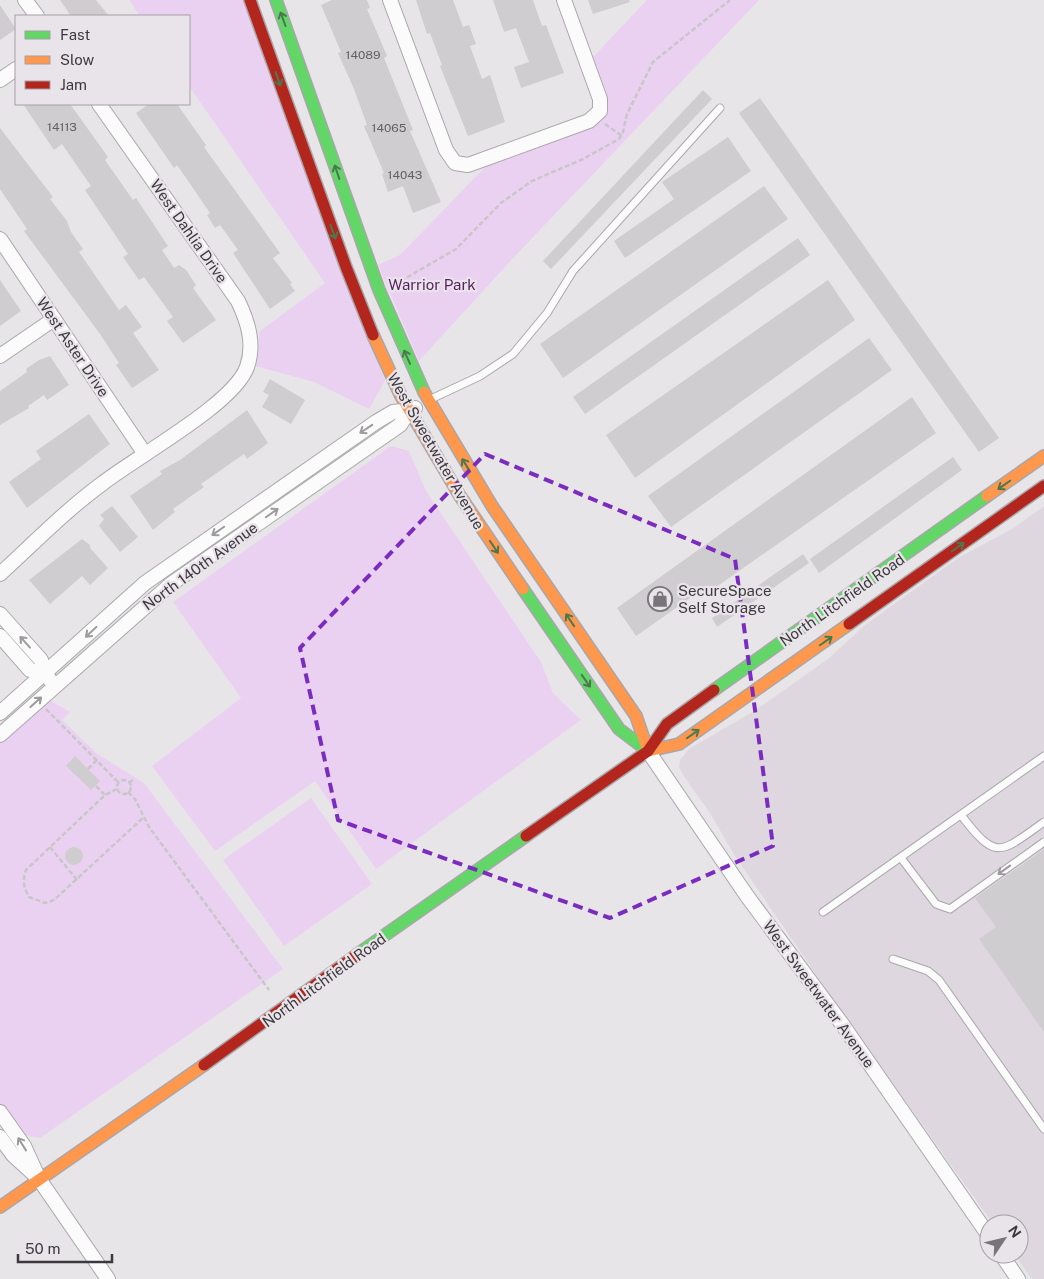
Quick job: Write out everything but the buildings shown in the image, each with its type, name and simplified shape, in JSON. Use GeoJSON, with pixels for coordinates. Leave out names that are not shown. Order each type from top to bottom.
{"type":"FeatureCollection","features":[{"type":"Feature","properties":{"kind":"main road","name":"West Sweetwater Avenue"},"geometry":{"type":"LineString","coordinates":[[250,0],[357,296],[390,373],[460,496],[619,729],[648,751]]}},
{"type":"Feature","properties":{"kind":"main road","name":"West Sweetwater Avenue"},"geometry":{"type":"LineString","coordinates":[[276,0],[379,290],[405,353],[428,400],[492,506],[636,716],[648,751]]}},
{"type":"Feature","properties":{"kind":"main road"},"geometry":{"type":"LineString","coordinates":[[270,54],[292,44]]}},
{"type":"Feature","properties":{"kind":"main road","name":"North Litchfield Road"},"geometry":{"type":"LineString","coordinates":[[0,1207],[283,1010],[341,966],[648,751],[667,724],[1044,456]]}},
{"type":"Feature","properties":{"kind":"main road","name":"North Litchfield Road"},"geometry":{"type":"LineString","coordinates":[[648,751],[679,744],[1044,486]]}},
{"type":"Feature","properties":{"kind":"street"},"geometry":{"type":"LineString","coordinates":[[25,0],[36,15]]}},
{"type":"Feature","properties":{"kind":"street"},"geometry":{"type":"LineString","coordinates":[[390,0],[446,150],[455,164],[468,165],[601,117],[600,99],[564,0]]}},
{"type":"Feature","properties":{"kind":"street"},"geometry":{"type":"LineString","coordinates":[[0,80],[15,70]]}},
{"type":"Feature","properties":{"kind":"street","name":"West Dahlia Drive"},"geometry":{"type":"LineString","coordinates":[[100,105],[238,301],[247,321],[251,341],[247,367],[224,398],[145,454]]}},
{"type":"Feature","properties":{"kind":"street","name":"West Aster Drive"},"geometry":{"type":"LineString","coordinates":[[0,239],[145,454]]}},
{"type":"Feature","properties":{"kind":"street"},"geometry":{"type":"LineString","coordinates":[[0,356],[54,320]]}},
{"type":"Feature","properties":{"kind":"street","name":"North 140th Avenue"},"geometry":{"type":"LineString","coordinates":[[0,713],[130,595],[165,568],[376,422],[393,412],[410,410],[428,400]]}},
{"type":"Feature","properties":{"kind":"street","name":"North 140th Avenue"},"geometry":{"type":"LineString","coordinates":[[0,735],[171,584],[400,425],[410,410]]}},
{"type":"Feature","properties":{"kind":"street"},"geometry":{"type":"LineString","coordinates":[[0,574],[102,483],[145,454]]}},
{"type":"Feature","properties":{"kind":"street"},"geometry":{"type":"LineString","coordinates":[[0,614],[40,660],[45,674],[55,685]]}},
{"type":"Feature","properties":{"kind":"street"},"geometry":{"type":"LineString","coordinates":[[0,636],[30,670],[45,674]]}},
{"type":"Feature","properties":{"kind":"street","name":"West Sweetwater Avenue"},"geometry":{"type":"LineString","coordinates":[[648,751],[747,896],[842,1024],[979,1222]]}},
{"type":"Feature","properties":{"kind":"street"},"geometry":{"type":"LineString","coordinates":[[0,1112],[24,1146],[39,1179],[108,1279]]}},
{"type":"Feature","properties":{"kind":"street"},"geometry":{"type":"LineString","coordinates":[[0,1137],[13,1155],[39,1179]]}},
{"type":"Feature","properties":{"kind":"street"},"geometry":{"type":"LineString","coordinates":[[1008,1264],[1018,1279]]}},
{"type":"Feature","properties":{"kind":"lane"},"geometry":{"type":"LineString","coordinates":[[428,400],[480,376],[513,354],[547,313],[573,271],[720,108]]}},
{"type":"Feature","properties":{"kind":"lane"},"geometry":{"type":"LineString","coordinates":[[823,912],[1044,756]]}},
{"type":"Feature","properties":{"kind":"lane"},"geometry":{"type":"LineString","coordinates":[[961,815],[981,841],[996,848],[1003,848],[1017,841],[1044,822]]}},
{"type":"Feature","properties":{"kind":"lane"},"geometry":{"type":"LineString","coordinates":[[901,858],[936,904],[950,910],[1044,842]]}},
{"type":"Feature","properties":{"kind":"lane"},"geometry":{"type":"LineString","coordinates":[[893,959],[928,971],[939,980],[1044,1129]]}},
{"type":"Feature","properties":{"kind":"path"},"geometry":{"type":"LineString","coordinates":[[394,285],[456,249],[497,208],[532,181],[613,144],[622,136],[627,114],[653,62],[730,0]]}},
{"type":"Feature","properties":{"kind":"path"},"geometry":{"type":"LineString","coordinates":[[601,117],[622,136]]}},
{"type":"Feature","properties":{"kind":"path"},"geometry":{"type":"LineString","coordinates":[[45,708],[118,782]]}},
{"type":"Feature","properties":{"kind":"path"},"geometry":{"type":"LineString","coordinates":[[88,768],[96,760]]}},
{"type":"Feature","properties":{"kind":"path"},"geometry":{"type":"LineString","coordinates":[[129,783],[134,779]]}},
{"type":"Feature","properties":{"kind":"path"},"geometry":{"type":"LineString","coordinates":[[118,782],[123,780],[129,783]]}},
{"type":"Feature","properties":{"kind":"path"},"geometry":{"type":"LineString","coordinates":[[117,789],[118,782]]}},
{"type":"Feature","properties":{"kind":"path"},"geometry":{"type":"LineString","coordinates":[[128,792],[129,783]]}},
{"type":"Feature","properties":{"kind":"path"},"geometry":{"type":"LineString","coordinates":[[96,786],[105,795]]}},
{"type":"Feature","properties":{"kind":"path"},"geometry":{"type":"LineString","coordinates":[[117,789],[123,794],[128,792]]}},
{"type":"Feature","properties":{"kind":"path"},"geometry":{"type":"LineString","coordinates":[[117,789],[105,795],[26,870],[23,878],[24,889],[29,897],[45,903],[54,900],[144,817]]}},
{"type":"Feature","properties":{"kind":"path"},"geometry":{"type":"LineString","coordinates":[[128,792],[135,799],[149,827],[270,990]]}},
{"type":"Feature","properties":{"kind":"path"},"geometry":{"type":"LineString","coordinates":[[50,846],[77,880]]}},
{"type":"Feature","properties":{"kind":"highlighted area"},"geometry":{"type":"Polygon","coordinates":[[[485,454],[735,559],[773,846],[610,918],[338,820],[300,648],[485,454]]]}},
{"type":"Feature","properties":{"kind":"shaded area"},"geometry":{"type":"Polygon","coordinates":[[[1044,506],[1044,1279],[1032,1279],[1021,1264],[1029,1264],[1029,1214],[986,1214],[830,995],[733,853],[710,813],[679,767],[680,760],[689,749],[754,711],[828,659],[865,625],[958,558],[1012,529],[1044,506]]]}},
{"type":"Feature","properties":{"kind":"green space"},"geometry":{"type":"Polygon","coordinates":[[[129,0],[245,0],[385,381],[369,409],[314,382],[255,366],[260,331],[325,283],[190,87],[190,15],[139,15],[129,0]]]}},
{"type":"Feature","properties":{"kind":"green space","name":"Warrior Park"},"geometry":{"type":"Polygon","coordinates":[[[647,0],[759,0],[516,255],[419,361],[378,265],[400,255],[490,162],[606,108],[606,91],[593,57],[647,0]]]}},
{"type":"Feature","properties":{"kind":"green space"},"geometry":{"type":"Polygon","coordinates":[[[391,446],[409,451],[426,491],[541,662],[553,693],[581,720],[376,869],[315,781],[215,851],[152,766],[241,698],[173,602],[391,446]]]}},
{"type":"Feature","properties":{"kind":"green space"},"geometry":{"type":"Polygon","coordinates":[[[46,698],[70,712],[62,720],[96,753],[144,783],[283,969],[40,1138],[22,1135],[0,1104],[0,740],[46,698]]]}},
{"type":"Feature","properties":{"kind":"green space"},"geometry":{"type":"Polygon","coordinates":[[[311,798],[372,884],[284,946],[223,860],[311,798]]]}},
{"type":"Feature","properties":{"kind":"traffic: fast"},"geometry":{"type":"LineString","coordinates":[[276,0],[379,290],[424,392]]}},
{"type":"Feature","properties":{"kind":"traffic: fast"},"geometry":{"type":"LineString","coordinates":[[714,690],[987,496]]}},
{"type":"Feature","properties":{"kind":"traffic: fast"},"geometry":{"type":"LineString","coordinates":[[523,589],[619,729],[648,751]]}},
{"type":"Feature","properties":{"kind":"traffic: fast"},"geometry":{"type":"LineString","coordinates":[[358,954],[526,836]]}},
{"type":"Feature","properties":{"kind":"traffic: slow"},"geometry":{"type":"LineString","coordinates":[[373,335],[401,396],[460,496],[523,589]]}},
{"type":"Feature","properties":{"kind":"traffic: slow"},"geometry":{"type":"LineString","coordinates":[[424,392],[492,506],[636,716],[648,751]]}},
{"type":"Feature","properties":{"kind":"traffic: slow"},"geometry":{"type":"LineString","coordinates":[[987,496],[1044,456]]}},
{"type":"Feature","properties":{"kind":"traffic: slow"},"geometry":{"type":"LineString","coordinates":[[648,751],[679,744],[849,624]]}},
{"type":"Feature","properties":{"kind":"traffic: slow"},"geometry":{"type":"LineString","coordinates":[[0,1207],[204,1065]]}},
{"type":"Feature","properties":{"kind":"traffic: jam"},"geometry":{"type":"LineString","coordinates":[[250,0],[346,267],[373,335]]}},
{"type":"Feature","properties":{"kind":"traffic: jam"},"geometry":{"type":"LineString","coordinates":[[849,624],[1044,486]]}},
{"type":"Feature","properties":{"kind":"traffic: jam"},"geometry":{"type":"LineString","coordinates":[[526,836],[648,751],[667,724],[714,690]]}},
{"type":"Feature","properties":{"kind":"traffic: jam"},"geometry":{"type":"LineString","coordinates":[[204,1065],[358,954]]}},
{"type":"Feature","properties":{"kind":"place","name":"SecureSpace Self Storage"},"geometry":{"type":"Point","coordinates":[660,599]}}]}
